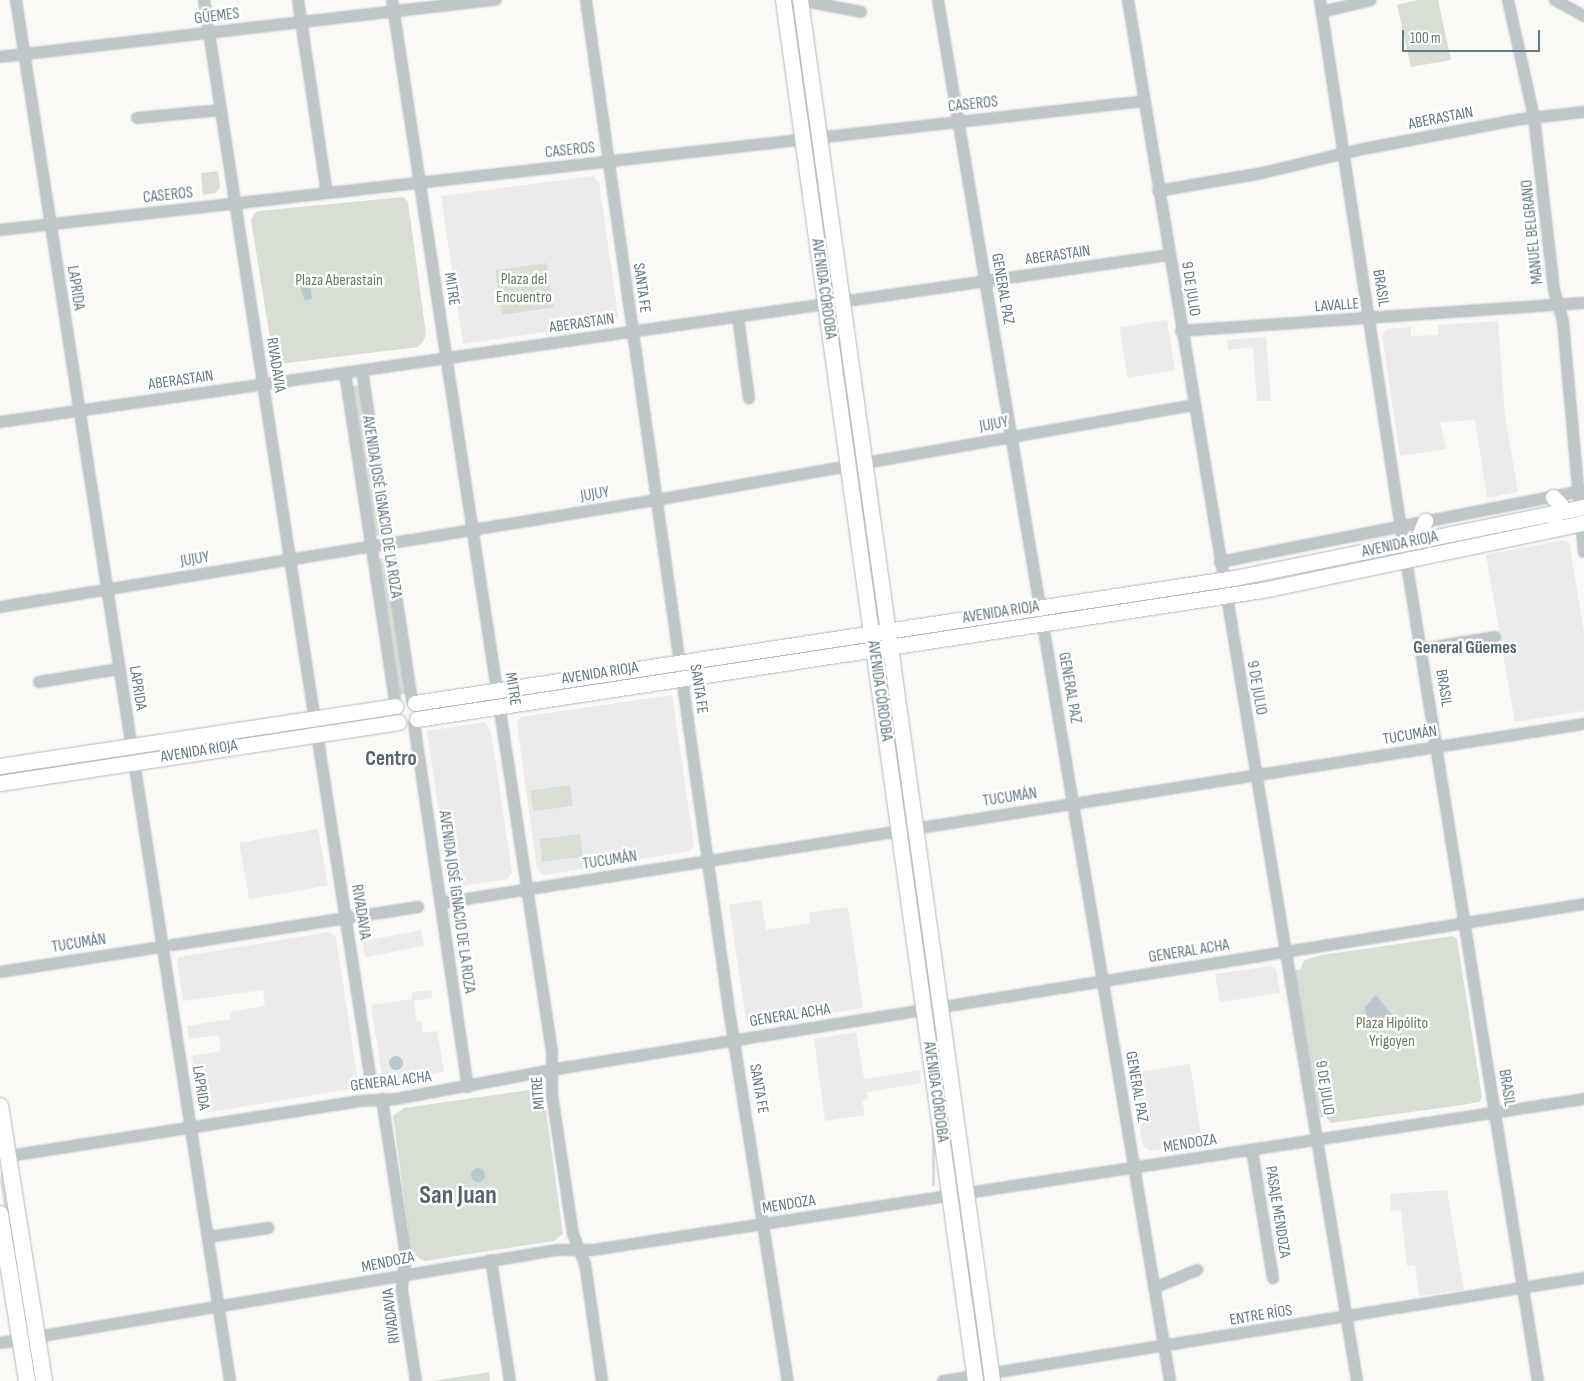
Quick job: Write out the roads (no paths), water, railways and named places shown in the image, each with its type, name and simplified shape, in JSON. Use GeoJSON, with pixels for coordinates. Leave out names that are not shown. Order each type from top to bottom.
{"type":"FeatureCollection","features":[{"type":"Feature","properties":{"kind":"main road","name":"AVENIDA CÓRDOBA"},"geometry":{"type":"LineString","coordinates":[[783,0],[975,1378]]}},
{"type":"Feature","properties":{"kind":"main road","name":"AVENIDA CÓRDOBA"},"geometry":{"type":"LineString","coordinates":[[800,0],[991,1377]]}},
{"type":"Feature","properties":{"kind":"main road","name":"AVENIDA RIOJA"},"geometry":{"type":"LineString","coordinates":[[416,721],[1225,596],[1535,534],[1572,512]]}},
{"type":"Feature","properties":{"kind":"main road","name":"AVENIDA RIOJA"},"geometry":{"type":"LineString","coordinates":[[413,702],[1222,580],[1279,570],[1419,536],[1572,512]]}},
{"type":"Feature","properties":{"kind":"main road"},"geometry":{"type":"LineString","coordinates":[[1535,534],[1572,512]]}},
{"type":"Feature","properties":{"kind":"main road"},"geometry":{"type":"LineString","coordinates":[[1351,572],[1368,560],[1393,554],[1419,536],[1448,552]]}},
{"type":"Feature","properties":{"kind":"main road"},"geometry":{"type":"LineString","coordinates":[[1225,596],[1231,588],[1265,580],[1279,570]]}},
{"type":"Feature","properties":{"kind":"main road"},"geometry":{"type":"LineString","coordinates":[[405,700],[413,702],[418,709],[416,721],[407,725],[398,722],[394,716],[396,705],[405,700]]}},
{"type":"Feature","properties":{"kind":"main road","name":"AVENIDA RIOJA"},"geometry":{"type":"LineString","coordinates":[[0,766],[396,705]]}},
{"type":"Feature","properties":{"kind":"main road","name":"AVENIDA RIOJA"},"geometry":{"type":"LineString","coordinates":[[0,783],[133,762],[318,740],[398,722]]}},
{"type":"Feature","properties":{"kind":"main road"},"geometry":{"type":"LineString","coordinates":[[0,1106],[4,1156],[44,1381]]}},
{"type":"Feature","properties":{"kind":"main road"},"geometry":{"type":"LineString","coordinates":[[0,1214],[27,1381]]}},
{"type":"Feature","properties":{"kind":"street","name":"LAPRIDA"},"geometry":{"type":"LineString","coordinates":[[16,0],[130,746],[230,1381]]}},
{"type":"Feature","properties":{"kind":"street","name":"RIVADAVIA"},"geometry":{"type":"LineString","coordinates":[[204,0],[371,1083]]}},
{"type":"Feature","properties":{"kind":"street"},"geometry":{"type":"LineString","coordinates":[[298,0],[327,194]]}},
{"type":"Feature","properties":{"kind":"street","name":"MITRE"},"geometry":{"type":"LineString","coordinates":[[392,0],[552,1052],[552,1095],[572,1226],[585,1263],[602,1381]]}},
{"type":"Feature","properties":{"kind":"street","name":"GÜEMES"},"geometry":{"type":"LineString","coordinates":[[0,57],[496,0]]}},
{"type":"Feature","properties":{"kind":"street","name":"SANTA FE"},"geometry":{"type":"LineString","coordinates":[[586,0],[734,1040],[766,1224],[788,1381]]}},
{"type":"Feature","properties":{"kind":"street"},"geometry":{"type":"LineString","coordinates":[[800,0],[861,12]]}},
{"type":"Feature","properties":{"kind":"street","name":"GENERAL PAZ"},"geometry":{"type":"LineString","coordinates":[[938,0],[1170,1381]]}},
{"type":"Feature","properties":{"kind":"street","name":"9 DE JULIO"},"geometry":{"type":"LineString","coordinates":[[1128,0],[1222,580],[1357,1381]]}},
{"type":"Feature","properties":{"kind":"street","name":"BRASIL"},"geometry":{"type":"LineString","coordinates":[[1320,0],[1401,525],[1419,536],[1407,560],[1538,1381]]}},
{"type":"Feature","properties":{"kind":"street"},"geometry":{"type":"LineString","coordinates":[[1322,12],[1371,0]]}},
{"type":"Feature","properties":{"kind":"street","name":"MANUEL BELGRANO"},"geometry":{"type":"LineString","coordinates":[[1508,0],[1534,117],[1559,306],[1563,322],[1581,492],[1572,512],[1584,552]]}},
{"type":"Feature","properties":{"kind":"street"},"geometry":{"type":"LineString","coordinates":[[1555,0],[1584,16]]}},
{"type":"Feature","properties":{"kind":"street","name":"CASEROS"},"geometry":{"type":"LineString","coordinates":[[0,230],[1144,101]]}},
{"type":"Feature","properties":{"kind":"street"},"geometry":{"type":"LineString","coordinates":[[137,118],[221,110]]}},
{"type":"Feature","properties":{"kind":"street","name":"ABERASTAIN"},"geometry":{"type":"LineString","coordinates":[[1158,191],[1262,173],[1344,154],[1534,117],[1584,112]]}},
{"type":"Feature","properties":{"kind":"street","name":"ABERASTAIN"},"geometry":{"type":"LineString","coordinates":[[0,422],[1169,255]]}},
{"type":"Feature","properties":{"kind":"street","name":"LAVALLE"},"geometry":{"type":"LineString","coordinates":[[1182,331],[1584,303]]}},
{"type":"Feature","properties":{"kind":"street"},"geometry":{"type":"LineString","coordinates":[[738,317],[749,398]]}},
{"type":"Feature","properties":{"kind":"street","name":"AVENIDA JOSÉ IGNACIO DE LA ROZA"},"geometry":{"type":"LineString","coordinates":[[362,370],[413,702]]}},
{"type":"Feature","properties":{"kind":"street","name":"AVENIDA JOSÉ IGNACIO DE LA ROZA"},"geometry":{"type":"LineString","coordinates":[[345,373],[396,705]]}},
{"type":"Feature","properties":{"kind":"street","name":"JUJUY"},"geometry":{"type":"LineString","coordinates":[[0,607],[656,500],[1194,405]]}},
{"type":"Feature","properties":{"kind":"street","name":"AVENIDA RIOJA"},"geometry":{"type":"LineString","coordinates":[[1572,512],[1581,492]]}},
{"type":"Feature","properties":{"kind":"street","name":"AVENIDA RIOJA"},"geometry":{"type":"LineString","coordinates":[[1220,562],[1401,525],[1419,536]]}},
{"type":"Feature","properties":{"kind":"street"},"geometry":{"type":"LineString","coordinates":[[1422,649],[1495,637]]}},
{"type":"Feature","properties":{"kind":"street"},"geometry":{"type":"LineString","coordinates":[[39,682],[119,669]]}},
{"type":"Feature","properties":{"kind":"street","name":"AVENIDA JOSÉ IGNACIO DE LA ROZA"},"geometry":{"type":"LineString","coordinates":[[416,721],[468,1087]]}},
{"type":"Feature","properties":{"kind":"street","name":"TUCUMÁN"},"geometry":{"type":"LineString","coordinates":[[441,903],[1584,724]]}},
{"type":"Feature","properties":{"kind":"street","name":"GENERAL ACHA"},"geometry":{"type":"LineString","coordinates":[[4,1156],[468,1087],[734,1040],[1584,904]]}},
{"type":"Feature","properties":{"kind":"street"},"geometry":{"type":"LineString","coordinates":[[173,945],[418,907]]}},
{"type":"Feature","properties":{"kind":"street","name":"TUCUMÁN"},"geometry":{"type":"LineString","coordinates":[[0,972],[162,947]]}},
{"type":"Feature","properties":{"kind":"street","name":"MENDOZA"},"geometry":{"type":"LineString","coordinates":[[0,1343],[219,1308],[491,1260],[579,1250],[766,1224],[1584,1099]]}},
{"type":"Feature","properties":{"kind":"street","name":"RIVADAVIA"},"geometry":{"type":"LineString","coordinates":[[382,1100],[406,1255],[402,1290],[416,1381]]}},
{"type":"Feature","properties":{"kind":"street","name":"PASAJE MENDOZA"},"geometry":{"type":"LineString","coordinates":[[1252,1150],[1273,1278]]}},
{"type":"Feature","properties":{"kind":"street"},"geometry":{"type":"LineString","coordinates":[[208,1237],[268,1228]]}},
{"type":"Feature","properties":{"kind":"street"},"geometry":{"type":"LineString","coordinates":[[491,1260],[510,1381]]}},
{"type":"Feature","properties":{"kind":"street"},"geometry":{"type":"LineString","coordinates":[[1154,1288],[1197,1270]]}},
{"type":"Feature","properties":{"kind":"street","name":"ENTRE RÍOS"},"geometry":{"type":"LineString","coordinates":[[943,1381],[991,1377],[1584,1278]]}},
{"type":"Feature","properties":{"kind":"district","name":"General Güemes"},"geometry":{"type":"Point","coordinates":[1465,648]}},
{"type":"Feature","properties":{"kind":"district","name":"Centro"},"geometry":{"type":"Point","coordinates":[391,759]}},
{"type":"Feature","properties":{"kind":"district","name":"San Juan"},"geometry":{"type":"Point","coordinates":[458,1196]}},
{"type":"Feature","properties":{"kind":"park label","name":"Plaza Aberastain"},"geometry":{"type":"Point","coordinates":[339,281]}},
{"type":"Feature","properties":{"kind":"park label","name":"Plaza del Encuentro"},"geometry":{"type":"Point","coordinates":[524,289]}},
{"type":"Feature","properties":{"kind":"park label","name":"Plaza Hipólito Yrigoyen"},"geometry":{"type":"Point","coordinates":[1392,1033]}}]}
